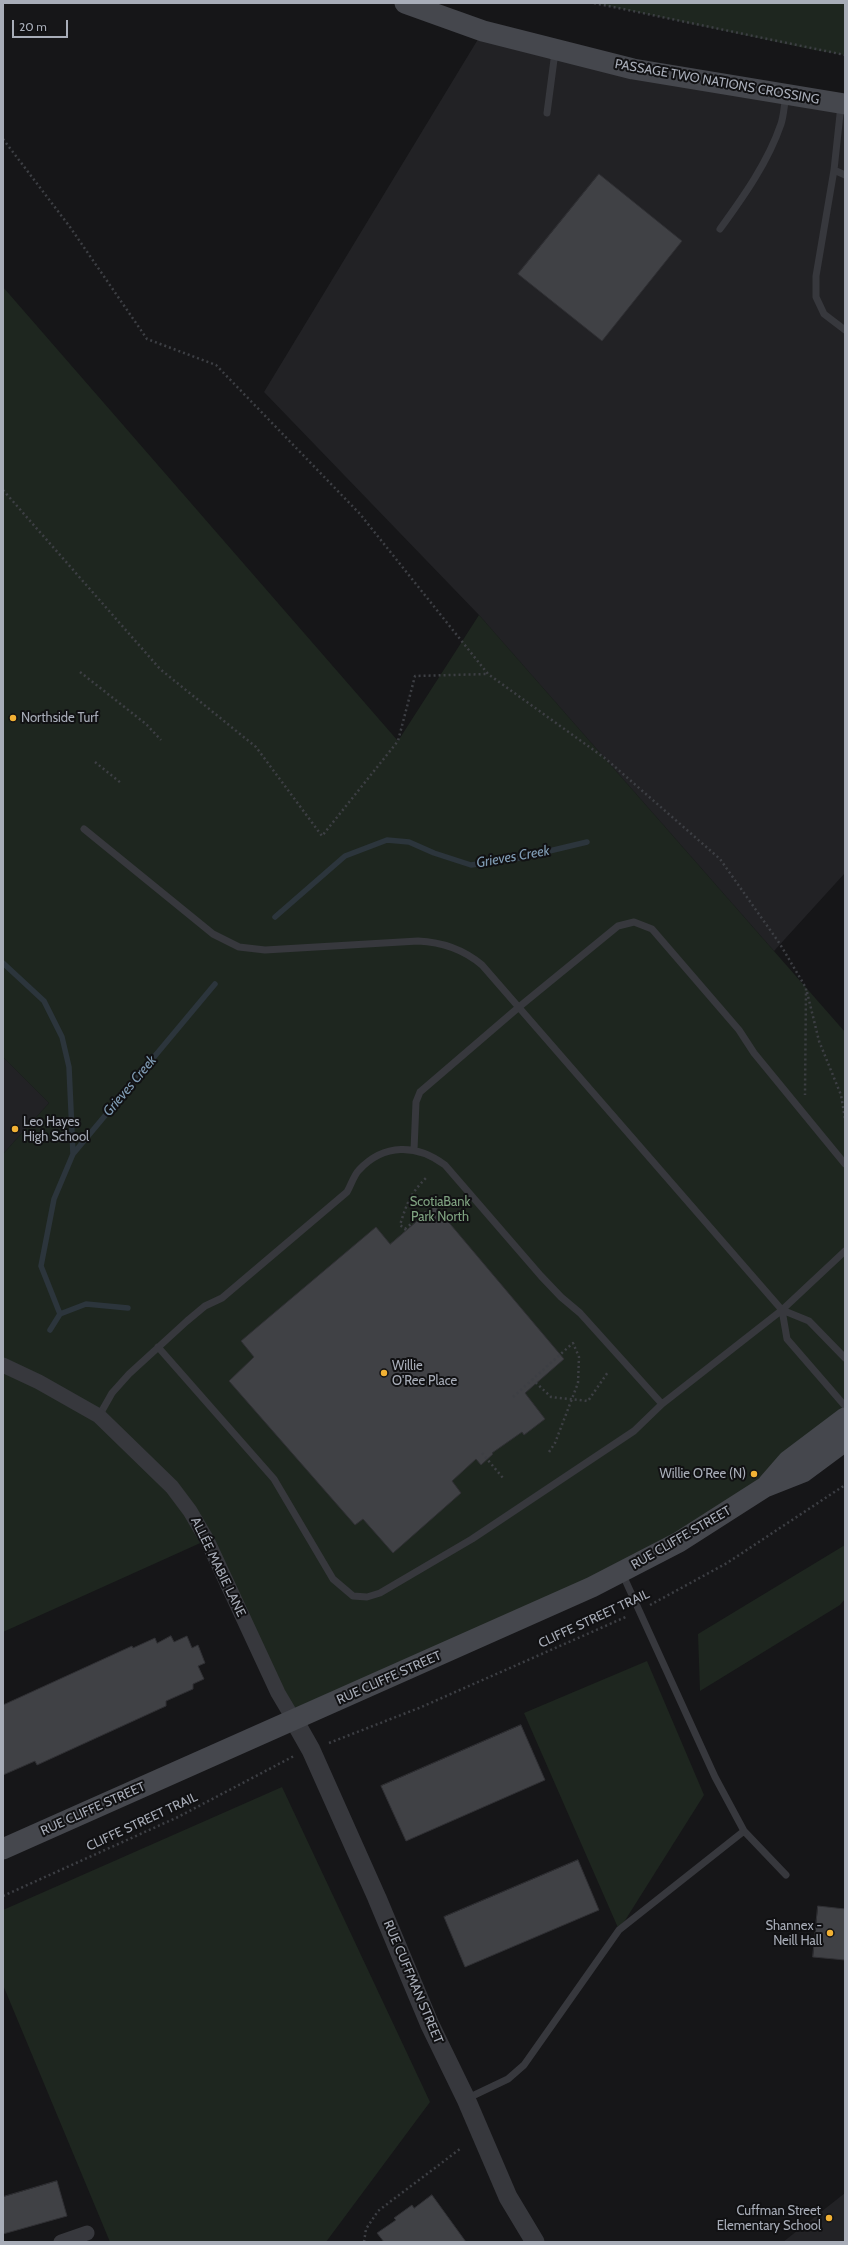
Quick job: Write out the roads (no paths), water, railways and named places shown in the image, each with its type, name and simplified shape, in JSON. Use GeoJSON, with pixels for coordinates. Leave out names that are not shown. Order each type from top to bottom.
{"type":"FeatureCollection","features":[{"type":"Feature","properties":{"kind":"main road","name":"PASSAGE TWO NATIONS CROSSING"},"geometry":{"type":"LineString","coordinates":[[405,3],[483,31],[633,70],[843,104]]}},
{"type":"Feature","properties":{"kind":"main road","name":"RUE CLIFFE STREET"},"geometry":{"type":"LineString","coordinates":[[765,1488],[788,1461],[845,1418]]}},
{"type":"Feature","properties":{"kind":"main road","name":"RUE CLIFFE STREET"},"geometry":{"type":"LineString","coordinates":[[3,1849],[592,1587],[678,1542],[765,1488],[803,1472],[845,1442]]}},
{"type":"Feature","properties":{"kind":"street","name":"ALLÉE MABIE LANE"},"geometry":{"type":"LineString","coordinates":[[3,1365],[39,1382],[100,1416],[172,1488],[190,1511],[207,1540],[278,1693],[294,1720]]}},
{"type":"Feature","properties":{"kind":"street","name":"RUE CUFFMAN STREET"},"geometry":{"type":"LineString","coordinates":[[294,1720],[311,1750],[377,1898],[430,2025],[466,2099],[508,2197],[535,2242]]}},
{"type":"Feature","properties":{"kind":"street"},"geometry":{"type":"LineString","coordinates":[[60,2242],[87,2233]]}},
{"type":"Feature","properties":{"kind":"lane"},"geometry":{"type":"LineString","coordinates":[[547,113],[556,50]]}},
{"type":"Feature","properties":{"kind":"lane"},"geometry":{"type":"LineString","coordinates":[[720,229],[758,173],[781,124],[786,94]]}},
{"type":"Feature","properties":{"kind":"lane"},"geometry":{"type":"LineString","coordinates":[[843,104],[834,170],[816,276],[816,297],[824,314],[845,330]]}},
{"type":"Feature","properties":{"kind":"lane"},"geometry":{"type":"LineString","coordinates":[[834,170],[845,175]]}},
{"type":"Feature","properties":{"kind":"lane"},"geometry":{"type":"LineString","coordinates":[[84,829],[225,942],[239,947],[257,950],[404,941],[440,942],[472,957],[482,965],[519,1007],[782,1310],[809,1321],[845,1358]]}},
{"type":"Feature","properties":{"kind":"lane"},"geometry":{"type":"LineString","coordinates":[[414,1150],[416,1102],[420,1092],[519,1007],[618,926],[634,922],[652,929],[670,949],[740,1030],[754,1053],[845,1164]]}},
{"type":"Feature","properties":{"kind":"lane"},"geometry":{"type":"LineString","coordinates":[[100,1416],[112,1394],[158,1347],[205,1306],[222,1298],[347,1192],[358,1171],[370,1160],[391,1150],[414,1150],[434,1157],[445,1166],[541,1276],[561,1297],[580,1313],[662,1404]]}},
{"type":"Feature","properties":{"kind":"lane"},"geometry":{"type":"LineString","coordinates":[[158,1347],[274,1479],[333,1579],[353,1596],[367,1597],[380,1593],[472,1540],[634,1431],[662,1404],[782,1310],[845,1251]]}},
{"type":"Feature","properties":{"kind":"lane"},"geometry":{"type":"LineString","coordinates":[[782,1310],[786,1338],[845,1406]]}},
{"type":"Feature","properties":{"kind":"lane"},"geometry":{"type":"LineString","coordinates":[[621,1571],[715,1777],[744,1831],[786,1875]]}},
{"type":"Feature","properties":{"kind":"lane"},"geometry":{"type":"LineString","coordinates":[[466,2099],[508,2079],[524,2064],[620,1930],[744,1831]]}},
{"type":"Feature","properties":{"kind":"waterway","name":"Grieves Creek"},"geometry":{"type":"LineString","coordinates":[[275,917],[345,856],[387,840],[409,842],[434,853],[471,865],[520,858],[587,842]]}},
{"type":"Feature","properties":{"kind":"waterway"},"geometry":{"type":"LineString","coordinates":[[3,963],[44,1001],[62,1037],[69,1067],[73,1154]]}},
{"type":"Feature","properties":{"kind":"waterway","name":"Grieves Creek"},"geometry":{"type":"LineString","coordinates":[[50,1330],[60,1314],[41,1266],[54,1199],[73,1154],[215,984]]}},
{"type":"Feature","properties":{"kind":"waterway"},"geometry":{"type":"LineString","coordinates":[[60,1314],[86,1304],[128,1308]]}},
{"type":"Feature","properties":{"kind":"place","name":"Northside Turf"},"geometry":{"type":"Point","coordinates":[13,718]}},
{"type":"Feature","properties":{"kind":"place","name":"Leo Hayes High School"},"geometry":{"type":"Point","coordinates":[15,1129]}},
{"type":"Feature","properties":{"kind":"place","name":"Willie O'Ree Place"},"geometry":{"type":"Point","coordinates":[384,1373]}},
{"type":"Feature","properties":{"kind":"place","name":"Willie O'Ree (N)"},"geometry":{"type":"Point","coordinates":[754,1474]}},
{"type":"Feature","properties":{"kind":"place","name":"Shannex - Neill Hall"},"geometry":{"type":"Point","coordinates":[830,1933]}},
{"type":"Feature","properties":{"kind":"place","name":"Cuffman Street Elementary School"},"geometry":{"type":"Point","coordinates":[829,2218]}},
{"type":"Feature","properties":{"kind":"park label","name":"ScotiaBank Park North"},"geometry":{"type":"Point","coordinates":[440,1210]}}]}
